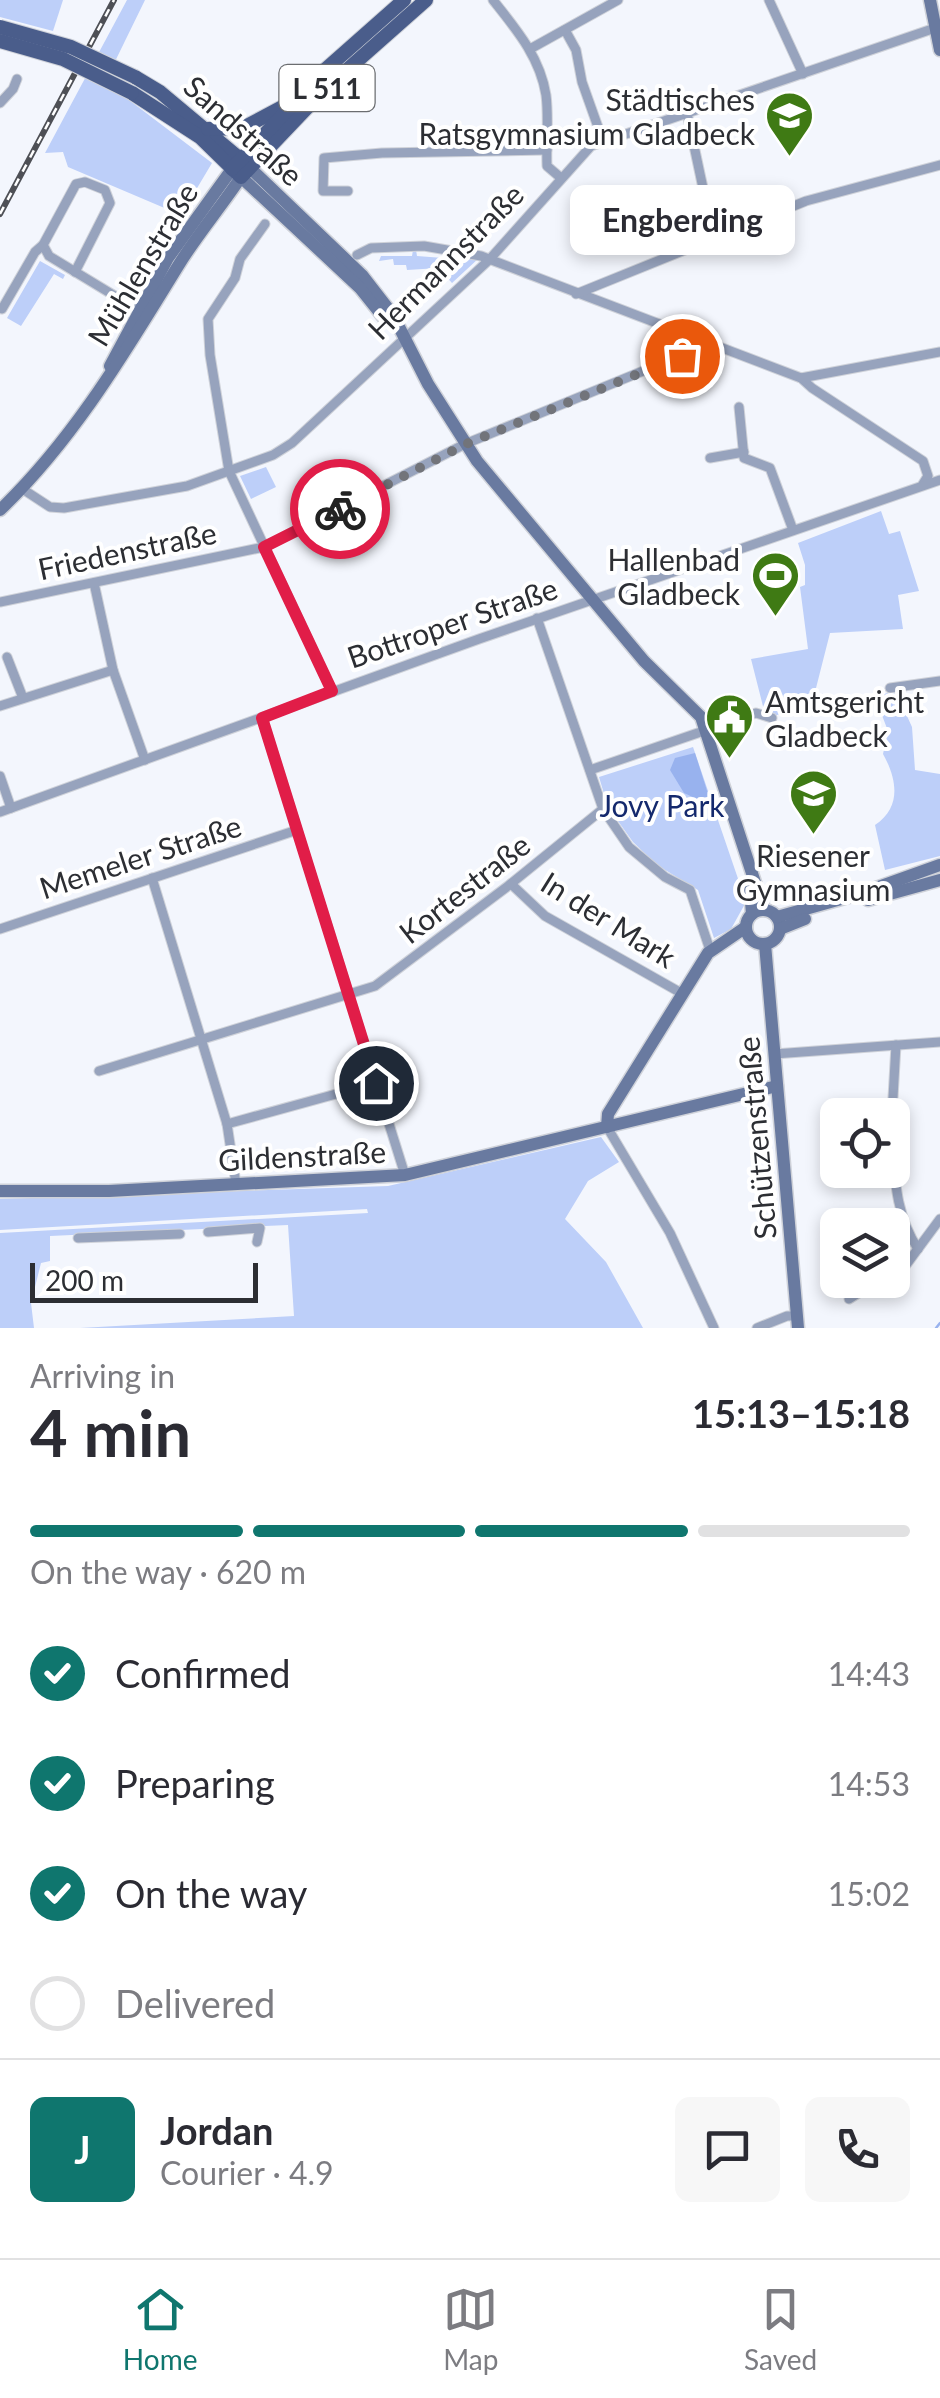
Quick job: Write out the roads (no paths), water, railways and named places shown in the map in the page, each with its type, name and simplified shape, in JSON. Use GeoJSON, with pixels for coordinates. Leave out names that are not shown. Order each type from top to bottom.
{"type":"FeatureCollection","features":[{"type":"Feature","properties":{"kind":"main road","name":"L 511"},"geometry":{"type":"LineString","coordinates":[[241,168],[296,100],[404,0]]}},
{"type":"Feature","properties":{"kind":"main road","name":"L 511"},"geometry":{"type":"LineString","coordinates":[[241,168],[426,0]]}},
{"type":"Feature","properties":{"kind":"main road"},"geometry":{"type":"LineString","coordinates":[[930,0],[940,50]]}},
{"type":"Feature","properties":{"kind":"main road","name":"Sandstraße"},"geometry":{"type":"LineString","coordinates":[[0,27],[71,47],[208,129],[403,338],[466,444],[593,599]]}},
{"type":"Feature","properties":{"kind":"main road","name":"Sandstraße"},"geometry":{"type":"LineString","coordinates":[[0,42],[134,85],[241,168]]}},
{"type":"Feature","properties":{"kind":"main road","name":"L 511"},"geometry":{"type":"LineString","coordinates":[[208,129],[243,128],[296,100]]}},
{"type":"Feature","properties":{"kind":"main road","name":"Mühlenstraße"},"geometry":{"type":"LineString","coordinates":[[21,488],[100,388],[241,168]]}},
{"type":"Feature","properties":{"kind":"main road","name":"L 511"},"geometry":{"type":"LineString","coordinates":[[0,510],[21,488]]}},
{"type":"Feature","properties":{"kind":"main road"},"geometry":{"type":"LineString","coordinates":[[593,599],[644,661],[695,710],[762,922],[764,944],[776,939],[762,922]]}},
{"type":"Feature","properties":{"kind":"main road"},"geometry":{"type":"LineString","coordinates":[[607,1127],[608,1114],[710,950],[762,922],[860,894],[940,865]]}},
{"type":"Feature","properties":{"kind":"main road"},"geometry":{"type":"LineString","coordinates":[[762,922],[798,921],[940,880]]}},
{"type":"Feature","properties":{"kind":"main road","name":"Schützenstraße"},"geometry":{"type":"LineString","coordinates":[[764,944],[798,1322]]}},
{"type":"Feature","properties":{"kind":"main road","name":"Gildenstraße"},"geometry":{"type":"LineString","coordinates":[[0,1191],[109,1190],[405,1176],[776,1086]]}},
{"type":"Feature","properties":{"kind":"street"},"geometry":{"type":"LineString","coordinates":[[492,0],[530,48],[541,73],[546,98],[548,166],[561,178]]}},
{"type":"Feature","properties":{"kind":"street"},"geometry":{"type":"LineString","coordinates":[[530,48],[606,3],[618,0]]}},
{"type":"Feature","properties":{"kind":"street"},"geometry":{"type":"LineString","coordinates":[[769,0],[803,74]]}},
{"type":"Feature","properties":{"kind":"street","name":"Hermannstraße"},"geometry":{"type":"LineString","coordinates":[[21,488],[50,508],[64,508],[187,486],[273,455],[292,443],[489,260],[582,154],[603,141],[938,27]]}},
{"type":"Feature","properties":{"kind":"street"},"geometry":{"type":"LineString","coordinates":[[564,30],[576,50],[582,82],[603,141]]}},
{"type":"Feature","properties":{"kind":"street"},"geometry":{"type":"LineString","coordinates":[[0,103],[16,79]]}},
{"type":"Feature","properties":{"kind":"street"},"geometry":{"type":"LineString","coordinates":[[687,113],[703,188],[721,233]]}},
{"type":"Feature","properties":{"kind":"street"},"geometry":{"type":"LineString","coordinates":[[348,192],[323,191],[324,158],[546,150]]}},
{"type":"Feature","properties":{"kind":"street"},"geometry":{"type":"LineString","coordinates":[[576,294],[806,201],[940,165]]}},
{"type":"Feature","properties":{"kind":"street"},"geometry":{"type":"LineString","coordinates":[[2,309],[76,184],[85,182],[106,190],[110,204],[75,272]]}},
{"type":"Feature","properties":{"kind":"street"},"geometry":{"type":"LineString","coordinates":[[265,224],[208,319],[207,336],[229,471],[332,691]]}},
{"type":"Feature","properties":{"kind":"street"},"geometry":{"type":"LineString","coordinates":[[43,245],[49,256],[144,314]]}},
{"type":"Feature","properties":{"kind":"street"},"geometry":{"type":"LineString","coordinates":[[357,254],[371,248],[424,246],[458,251],[801,378],[923,461],[928,476],[923,484]]}},
{"type":"Feature","properties":{"kind":"street","name":"Friedenstraße"},"geometry":{"type":"LineString","coordinates":[[0,602],[264,547],[466,444],[682,356],[690,337]]}},
{"type":"Feature","properties":{"kind":"street"},"geometry":{"type":"LineString","coordinates":[[801,378],[940,352]]}},
{"type":"Feature","properties":{"kind":"street"},"geometry":{"type":"LineString","coordinates":[[739,407],[744,458],[770,468],[793,530]]}},
{"type":"Feature","properties":{"kind":"street"},"geometry":{"type":"LineString","coordinates":[[710,458],[744,452]]}},
{"type":"Feature","properties":{"kind":"street","name":"Bottroper Straße"},"geometry":{"type":"LineString","coordinates":[[0,812],[538,618],[940,480]]}},
{"type":"Feature","properties":{"kind":"street"},"geometry":{"type":"LineString","coordinates":[[94,583],[113,670],[144,760]]}},
{"type":"Feature","properties":{"kind":"street"},"geometry":{"type":"LineString","coordinates":[[538,618],[602,809],[629,846],[665,876],[690,890],[710,950]]}},
{"type":"Feature","properties":{"kind":"street"},"geometry":{"type":"LineString","coordinates":[[7,656],[23,698]]}},
{"type":"Feature","properties":{"kind":"street"},"geometry":{"type":"LineString","coordinates":[[0,706],[113,670]]}},
{"type":"Feature","properties":{"kind":"street"},"geometry":{"type":"LineString","coordinates":[[890,688],[940,680]]}},
{"type":"Feature","properties":{"kind":"street"},"geometry":{"type":"LineString","coordinates":[[590,770],[756,713],[772,718]]}},
{"type":"Feature","properties":{"kind":"street"},"geometry":{"type":"LineString","coordinates":[[262,718],[405,1176]]}},
{"type":"Feature","properties":{"kind":"street"},"geometry":{"type":"LineString","coordinates":[[0,776],[11,808]]}},
{"type":"Feature","properties":{"kind":"street","name":"Kortestraße"},"geometry":{"type":"LineString","coordinates":[[100,1072],[349,996],[387,979],[602,809]]}},
{"type":"Feature","properties":{"kind":"street","name":"Memeler Straße"},"geometry":{"type":"LineString","coordinates":[[0,929],[297,830]]}},
{"type":"Feature","properties":{"kind":"street"},"geometry":{"type":"LineString","coordinates":[[152,878],[227,1124],[236,1184]]}},
{"type":"Feature","properties":{"kind":"street","name":"In der Mark"},"geometry":{"type":"LineString","coordinates":[[510,884],[545,916],[683,994]]}},
{"type":"Feature","properties":{"kind":"street"},"geometry":{"type":"LineString","coordinates":[[774,1054],[940,1042]]}},
{"type":"Feature","properties":{"kind":"street"},"geometry":{"type":"LineString","coordinates":[[893,1098],[896,1045]]}},
{"type":"Feature","properties":{"kind":"street"},"geometry":{"type":"LineString","coordinates":[[227,1124],[376,1083]]}},
{"type":"Feature","properties":{"kind":"street"},"geometry":{"type":"LineString","coordinates":[[607,1127],[670,1233],[714,1328]]}},
{"type":"Feature","properties":{"kind":"street"},"geometry":{"type":"LineString","coordinates":[[897,1188],[908,1234],[918,1249]]}},
{"type":"Feature","properties":{"kind":"street"},"geometry":{"type":"LineString","coordinates":[[910,1260],[940,1219]]}},
{"type":"Feature","properties":{"kind":"street"},"geometry":{"type":"LineString","coordinates":[[208,1232],[260,1228],[257,1242]]}},
{"type":"Feature","properties":{"kind":"street"},"geometry":{"type":"LineString","coordinates":[[78,1238],[180,1234]]}},
{"type":"Feature","properties":{"kind":"street"},"geometry":{"type":"LineString","coordinates":[[757,1328],[787,1316],[798,1322]]}},
{"type":"Feature","properties":{"kind":"waterway"},"geometry":{"type":"LineString","coordinates":[[936,1328],[940,1323]]}},
{"type":"Feature","properties":{"kind":"railway"},"geometry":{"type":"LineString","coordinates":[[0,214],[114,0]]}},
{"type":"Feature","properties":{"kind":"place","name":"Städtisches Ratsgymnasium Gladbeck"},"geometry":{"type":"Point","coordinates":[790,158]}},
{"type":"Feature","properties":{"kind":"place","name":"Engberding"},"geometry":{"type":"Point","coordinates":[682,356]}},
{"type":"Feature","properties":{"kind":"place","name":"Hallenbad Gladbeck"},"geometry":{"type":"Point","coordinates":[775,618]}},
{"type":"Feature","properties":{"kind":"place","name":"Amtsgericht Gladbeck"},"geometry":{"type":"Point","coordinates":[730,760]}},
{"type":"Feature","properties":{"kind":"place","name":"Riesener Gymnasium"},"geometry":{"type":"Point","coordinates":[813,836]}},
{"type":"Feature","properties":{"kind":"park label","name":"Jovy Park"},"geometry":{"type":"Point","coordinates":[662,805]}}]}
